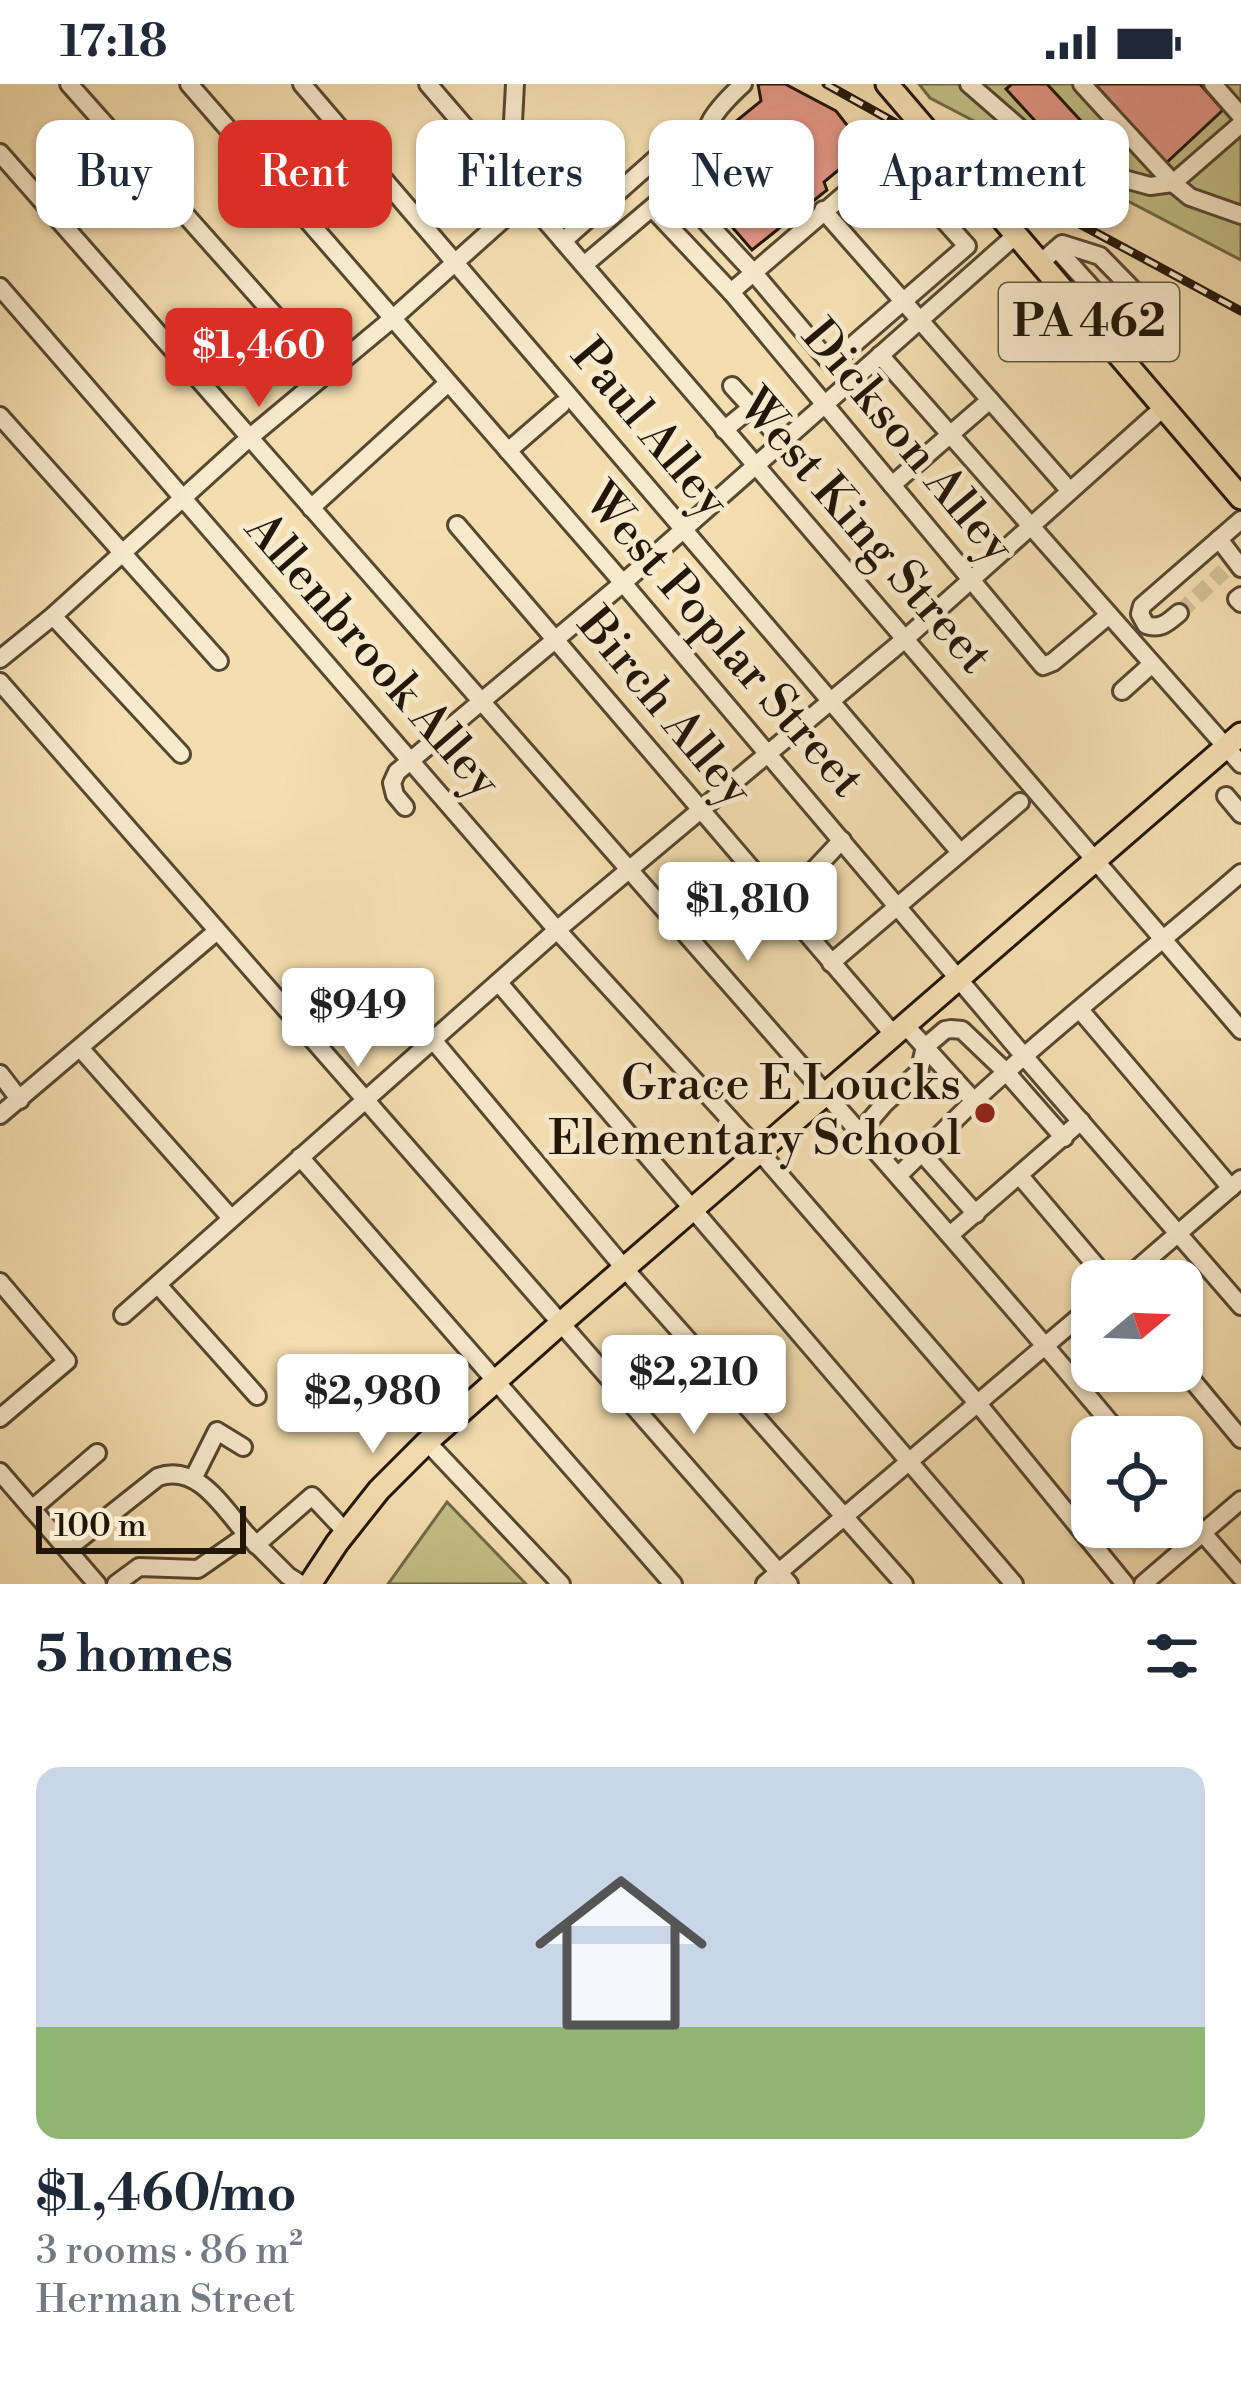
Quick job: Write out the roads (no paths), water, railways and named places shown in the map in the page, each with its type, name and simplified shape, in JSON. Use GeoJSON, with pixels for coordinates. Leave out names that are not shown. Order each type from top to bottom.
{"type":"FeatureCollection","features":[{"type":"Feature","properties":{"kind":"main road","name":"PA 462"},"geometry":{"type":"LineString","coordinates":[[887,84],[917,120]]}},
{"type":"Feature","properties":{"kind":"main road","name":"PA 462"},"geometry":{"type":"LineString","coordinates":[[1008,228],[1048,256],[1108,344],[1241,499]]}},
{"type":"Feature","properties":{"kind":"main road"},"geometry":{"type":"LineString","coordinates":[[306,1584],[380,1490],[427,1442],[1233,740]]}},
{"type":"Feature","properties":{"kind":"street"},"geometry":{"type":"LineString","coordinates":[[69,84],[326,374]]}},
{"type":"Feature","properties":{"kind":"street","name":"West Poplar Street"},"geometry":{"type":"LineString","coordinates":[[189,84],[1241,1306]]}},
{"type":"Feature","properties":{"kind":"street","name":"Paul Alley"},"geometry":{"type":"LineString","coordinates":[[302,84],[959,851]]}},
{"type":"Feature","properties":{"kind":"street","name":"West King Street"},"geometry":{"type":"LineString","coordinates":[[428,84],[459,120]]}},
{"type":"Feature","properties":{"kind":"street"},"geometry":{"type":"LineString","coordinates":[[513,120],[515,84]]}},
{"type":"Feature","properties":{"kind":"street"},"geometry":{"type":"LineString","coordinates":[[711,120],[743,84]]}},
{"type":"Feature","properties":{"kind":"street"},"geometry":{"type":"LineString","coordinates":[[1082,84],[1173,183],[1190,197],[1241,215]]}},
{"type":"Feature","properties":{"kind":"street"},"geometry":{"type":"LineString","coordinates":[[978,86],[1046,152],[1069,164],[1150,186],[1173,183],[1241,120],[1213,84]]}},
{"type":"Feature","properties":{"kind":"street"},"geometry":{"type":"LineString","coordinates":[[0,153],[1105,1416]]}},
{"type":"Feature","properties":{"kind":"street"},"geometry":{"type":"LineString","coordinates":[[563,241],[649,164]]}},
{"type":"Feature","properties":{"kind":"street"},"geometry":{"type":"LineString","coordinates":[[731,292],[838,198]]}},
{"type":"Feature","properties":{"kind":"street"},"geometry":{"type":"LineString","coordinates":[[823,210],[1070,491]]}},
{"type":"Feature","properties":{"kind":"street"},"geometry":{"type":"LineString","coordinates":[[584,265],[649,211]]}},
{"type":"Feature","properties":{"kind":"street"},"geometry":{"type":"LineString","coordinates":[[0,659],[494,228]]}},
{"type":"Feature","properties":{"kind":"street","name":"West King Street"},"geometry":{"type":"LineString","coordinates":[[552,228],[1241,1030]]}},
{"type":"Feature","properties":{"kind":"street","name":"Dickson Alley"},"geometry":{"type":"LineString","coordinates":[[671,228],[731,292],[1043,666],[1108,615]]}},
{"type":"Feature","properties":{"kind":"street"},"geometry":{"type":"LineString","coordinates":[[712,228],[831,364],[968,246],[952,228]]}},
{"type":"Feature","properties":{"kind":"street"},"geometry":{"type":"LineString","coordinates":[[405,806],[392,783],[398,772],[683,531],[1015,236]]}},
{"type":"Feature","properties":{"kind":"street"},"geometry":{"type":"LineString","coordinates":[[1108,344],[1128,328],[1144,315],[1142,299],[1100,256],[1062,244],[1048,256],[1109,303],[1128,328]]}},
{"type":"Feature","properties":{"kind":"street","name":"Allenbrook Alley"},"geometry":{"type":"LineString","coordinates":[[0,287],[557,930],[759,1151],[979,1405],[1125,1584]]}},
{"type":"Feature","properties":{"kind":"street"},"geometry":{"type":"LineString","coordinates":[[880,355],[1152,664],[1233,740],[1241,764]]}},
{"type":"Feature","properties":{"kind":"street"},"geometry":{"type":"LineString","coordinates":[[311,508],[448,383]]}},
{"type":"Feature","properties":{"kind":"street"},"geometry":{"type":"LineString","coordinates":[[733,386],[782,441]]}},
{"type":"Feature","properties":{"kind":"street"},"geometry":{"type":"LineString","coordinates":[[892,484],[990,400]]}},
{"type":"Feature","properties":{"kind":"street"},"geometry":{"type":"LineString","coordinates":[[508,451],[561,405]]}},
{"type":"Feature","properties":{"kind":"street"},"geometry":{"type":"LineString","coordinates":[[724,430],[752,407]]}},
{"type":"Feature","properties":{"kind":"street"},"geometry":{"type":"LineString","coordinates":[[123,1315],[557,930],[831,702],[1163,407]]}},
{"type":"Feature","properties":{"kind":"street"},"geometry":{"type":"LineString","coordinates":[[0,416],[219,661]]}},
{"type":"Feature","properties":{"kind":"street"},"geometry":{"type":"LineString","coordinates":[[1179,613],[1154,627],[1146,625],[1140,614],[1142,607],[1241,520]]}},
{"type":"Feature","properties":{"kind":"street","name":"Birch Alley"},"geometry":{"type":"LineString","coordinates":[[457,526],[812,942],[900,1030],[925,1047],[974,1101]]}},
{"type":"Feature","properties":{"kind":"street"},"geometry":{"type":"LineString","coordinates":[[1219,539],[1236,564]]}},
{"type":"Feature","properties":{"kind":"street"},"geometry":{"type":"LineString","coordinates":[[52,616],[181,754]]}},
{"type":"Feature","properties":{"kind":"street"},"geometry":{"type":"LineString","coordinates":[[1122,691],[1152,664]]}},
{"type":"Feature","properties":{"kind":"street"},"geometry":{"type":"LineString","coordinates":[[0,682],[778,1580],[844,1515],[1071,1323]]}},
{"type":"Feature","properties":{"kind":"street"},"geometry":{"type":"LineString","coordinates":[[1226,796],[1241,814]]}},
{"type":"Feature","properties":{"kind":"street"},"geometry":{"type":"LineString","coordinates":[[831,963],[1020,802]]}},
{"type":"Feature","properties":{"kind":"street"},"geometry":{"type":"LineString","coordinates":[[778,903],[842,840]]}},
{"type":"Feature","properties":{"kind":"street"},"geometry":{"type":"LineString","coordinates":[[898,1176],[1023,1055],[1241,873]]}},
{"type":"Feature","properties":{"kind":"street"},"geometry":{"type":"LineString","coordinates":[[0,1114],[217,931]]}},
{"type":"Feature","properties":{"kind":"street"},"geometry":{"type":"LineString","coordinates":[[499,983],[1014,1584]]}},
{"type":"Feature","properties":{"kind":"street"},"geometry":{"type":"LineString","coordinates":[[1081,1010],[1236,1183],[1148,1260]]}},
{"type":"Feature","properties":{"kind":"street"},"geometry":{"type":"LineString","coordinates":[[860,1132],[919,1072],[925,1047],[945,1030],[962,1030],[1064,1138]]}},
{"type":"Feature","properties":{"kind":"street"},"geometry":{"type":"LineString","coordinates":[[433,1040],[624,1268],[904,1584]]}},
{"type":"Feature","properties":{"kind":"street"},"geometry":{"type":"LineString","coordinates":[[80,1048],[230,1217]]}},
{"type":"Feature","properties":{"kind":"street"},"geometry":{"type":"LineString","coordinates":[[0,1074],[20,1100]]}},
{"type":"Feature","properties":{"kind":"street"},"geometry":{"type":"LineString","coordinates":[[950,1235],[1081,1120]]}},
{"type":"Feature","properties":{"kind":"street"},"geometry":{"type":"LineString","coordinates":[[922,1153],[976,1214]]}},
{"type":"Feature","properties":{"kind":"street"},"geometry":{"type":"LineString","coordinates":[[300,1157],[673,1584]]}},
{"type":"Feature","properties":{"kind":"street"},"geometry":{"type":"LineString","coordinates":[[1019,1176],[1091,1260]]}},
{"type":"Feature","properties":{"kind":"street"},"geometry":{"type":"LineString","coordinates":[[0,1282],[67,1361],[0,1418]]}},
{"type":"Feature","properties":{"kind":"street"},"geometry":{"type":"LineString","coordinates":[[158,1285],[257,1396]]}},
{"type":"Feature","properties":{"kind":"street"},"geometry":{"type":"LineString","coordinates":[[1202,1392],[1241,1439]]}},
{"type":"Feature","properties":{"kind":"street"},"geometry":{"type":"LineString","coordinates":[[193,1479],[217,1431],[243,1447]]}},
{"type":"Feature","properties":{"kind":"street"},"geometry":{"type":"LineString","coordinates":[[427,1442],[561,1584]]}},
{"type":"Feature","properties":{"kind":"street"},"geometry":{"type":"LineString","coordinates":[[32,1508],[97,1453]]}},
{"type":"Feature","properties":{"kind":"street"},"geometry":{"type":"LineString","coordinates":[[0,1472],[97,1584]]}},
{"type":"Feature","properties":{"kind":"street"},"geometry":{"type":"LineString","coordinates":[[67,1549],[158,1477],[174,1472],[201,1482],[288,1576],[306,1584]]}},
{"type":"Feature","properties":{"kind":"street"},"geometry":{"type":"LineString","coordinates":[[125,1581],[139,1568],[203,1576],[312,1496],[346,1532]]}},
{"type":"Feature","properties":{"kind":"street"},"geometry":{"type":"LineString","coordinates":[[1203,1530],[1241,1499]]}},
{"type":"Feature","properties":{"kind":"street"},"geometry":{"type":"LineString","coordinates":[[1203,1534],[1241,1576]]}},
{"type":"Feature","properties":{"kind":"street"},"geometry":{"type":"LineString","coordinates":[[1143,1584],[1183,1548]]}},
{"type":"Feature","properties":{"kind":"tunnel"},"geometry":{"type":"LineString","coordinates":[[1116,309],[1125,290]]}},
{"type":"Feature","properties":{"kind":"tunnel"},"geometry":{"type":"LineString","coordinates":[[1179,613],[1224,571]]}},
{"type":"Feature","properties":{"kind":"railway"},"geometry":{"type":"LineString","coordinates":[[826,84],[1241,311]]}},
{"type":"Feature","properties":{"kind":"place","name":"Grace E Loucks Elementary School"},"geometry":{"type":"Point","coordinates":[985,1113]}}]}
